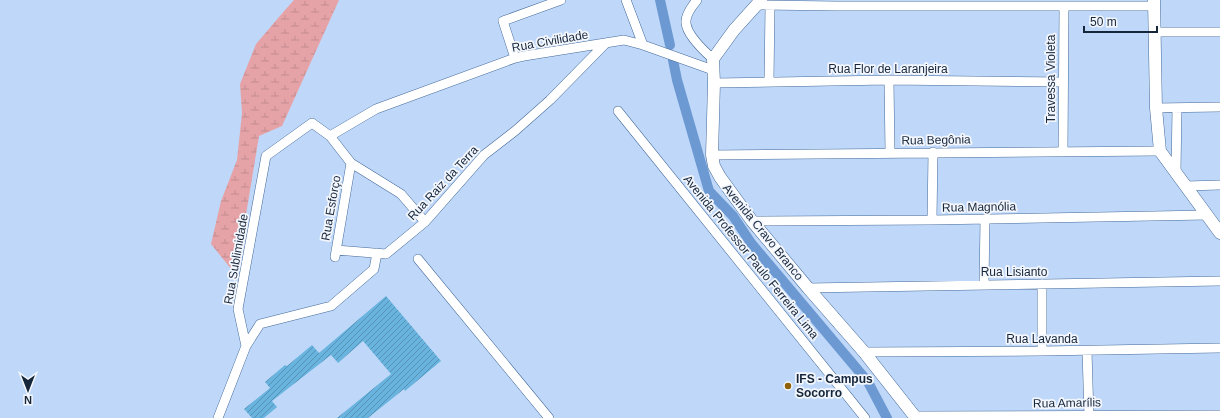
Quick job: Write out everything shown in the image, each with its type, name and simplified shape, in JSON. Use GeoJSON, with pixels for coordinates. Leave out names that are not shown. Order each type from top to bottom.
{"type":"FeatureCollection","features":[{"type":"Feature","properties":{"kind":"street"},"geometry":{"type":"LineString","coordinates":[[515,58],[503,22],[561,0]]}},
{"type":"Feature","properties":{"kind":"street"},"geometry":{"type":"LineString","coordinates":[[626,0],[643,45]]}},
{"type":"Feature","properties":{"kind":"street"},"geometry":{"type":"LineString","coordinates":[[697,0],[688,14],[686,24],[694,39],[713,64],[734,30],[762,4],[836,3],[1064,6],[1154,3],[1156,108],[1160,151],[1220,233]]}},
{"type":"Feature","properties":{"kind":"street"},"geometry":{"type":"LineString","coordinates":[[762,4],[769,81]]}},
{"type":"Feature","properties":{"kind":"street","name":"Travessa Violeta"},"geometry":{"type":"LineString","coordinates":[[1062,152],[1064,6]]}},
{"type":"Feature","properties":{"kind":"street"},"geometry":{"type":"LineString","coordinates":[[1155,32],[1220,32]]}},
{"type":"Feature","properties":{"kind":"street","name":"Rua Civilidade"},"geometry":{"type":"LineString","coordinates":[[330,136],[376,109],[515,58],[624,40],[713,64]]}},
{"type":"Feature","properties":{"kind":"street","name":"Rua Raiz da Terra"},"geometry":{"type":"LineString","coordinates":[[335,253],[386,254],[425,222],[484,155],[515,131],[550,100],[606,43]]}},
{"type":"Feature","properties":{"kind":"street","name":"Avenida Cravo Branco"},"geometry":{"type":"LineString","coordinates":[[713,64],[714,83],[712,155],[714,166],[720,177],[752,221],[864,352],[916,417]]}},
{"type":"Feature","properties":{"kind":"street"},"geometry":{"type":"LineString","coordinates":[[889,80],[890,153]]}},
{"type":"Feature","properties":{"kind":"street","name":"Rua Flor de Laranjeira"},"geometry":{"type":"LineString","coordinates":[[714,83],[889,80],[1062,82]]}},
{"type":"Feature","properties":{"kind":"street"},"geometry":{"type":"LineString","coordinates":[[1156,108],[1220,107]]}},
{"type":"Feature","properties":{"kind":"street"},"geometry":{"type":"LineString","coordinates":[[1176,172],[1177,108]]}},
{"type":"Feature","properties":{"kind":"street","name":"Avenida Professor Paulo Ferreira Lima"},"geometry":{"type":"LineString","coordinates":[[618,110],[865,418]]}},
{"type":"Feature","properties":{"kind":"street","name":"Rua Sublimidade"},"geometry":{"type":"LineString","coordinates":[[246,346],[238,309],[266,156],[312,123],[330,136]]}},
{"type":"Feature","properties":{"kind":"street"},"geometry":{"type":"LineString","coordinates":[[330,136],[352,163],[401,194],[425,222]]}},
{"type":"Feature","properties":{"kind":"street","name":"Rua Begônia"},"geometry":{"type":"LineString","coordinates":[[712,155],[1160,151]]}},
{"type":"Feature","properties":{"kind":"street"},"geometry":{"type":"LineString","coordinates":[[932,220],[933,152]]}},
{"type":"Feature","properties":{"kind":"street","name":"Rua Esforço"},"geometry":{"type":"LineString","coordinates":[[335,253],[352,163]]}},
{"type":"Feature","properties":{"kind":"street"},"geometry":{"type":"LineString","coordinates":[[1186,186],[1220,185]]}},
{"type":"Feature","properties":{"kind":"street","name":"Rua Magnólia"},"geometry":{"type":"LineString","coordinates":[[752,221],[932,220],[1207,215]]}},
{"type":"Feature","properties":{"kind":"street"},"geometry":{"type":"LineString","coordinates":[[984,284],[985,218]]}},
{"type":"Feature","properties":{"kind":"street"},"geometry":{"type":"LineString","coordinates":[[218,418],[246,346],[260,324],[331,306],[374,269],[377,253]]}},
{"type":"Feature","properties":{"kind":"street"},"geometry":{"type":"LineString","coordinates":[[418,258],[549,418]]}},
{"type":"Feature","properties":{"kind":"street","name":"Rua Lisianto"},"geometry":{"type":"LineString","coordinates":[[808,288],[1220,281]]}},
{"type":"Feature","properties":{"kind":"street"},"geometry":{"type":"LineString","coordinates":[[1042,284],[1042,351]]}},
{"type":"Feature","properties":{"kind":"street","name":"Rua Lavanda"},"geometry":{"type":"LineString","coordinates":[[864,352],[1087,351],[1220,348]]}},
{"type":"Feature","properties":{"kind":"street"},"geometry":{"type":"LineString","coordinates":[[1087,351],[1089,416]]}},
{"type":"Feature","properties":{"kind":"street","name":"Rua Amarílis"},"geometry":{"type":"LineString","coordinates":[[916,417],[1220,415]]}},
{"type":"Feature","properties":{"kind":"green space"},"geometry":{"type":"Polygon","coordinates":[[[294,0],[339,0],[282,126],[259,136],[236,275],[211,244],[221,201],[237,160],[242,113],[240,84],[256,44],[294,0]]]}},
{"type":"Feature","properties":{"kind":"building"},"geometry":{"type":"Polygon","coordinates":[[[386,296],[441,361],[405,391],[404,389],[368,418],[337,418],[391,374],[363,341],[338,363],[331,355],[272,401],[277,407],[264,418],[252,418],[244,409],[270,388],[265,382],[285,365],[287,366],[312,345],[319,353],[386,296]]]}},
{"type":"Feature","properties":{"kind":"waterway"},"geometry":{"type":"LineString","coordinates":[[660,0],[670,45]]}},
{"type":"Feature","properties":{"kind":"waterway"},"geometry":{"type":"LineString","coordinates":[[673,60],[677,80],[709,191],[733,216],[751,243],[868,382],[887,418]]}},
{"type":"Feature","properties":{"kind":"place","name":"IFS - Campus Socorro"},"geometry":{"type":"Point","coordinates":[788,386]}}]}
